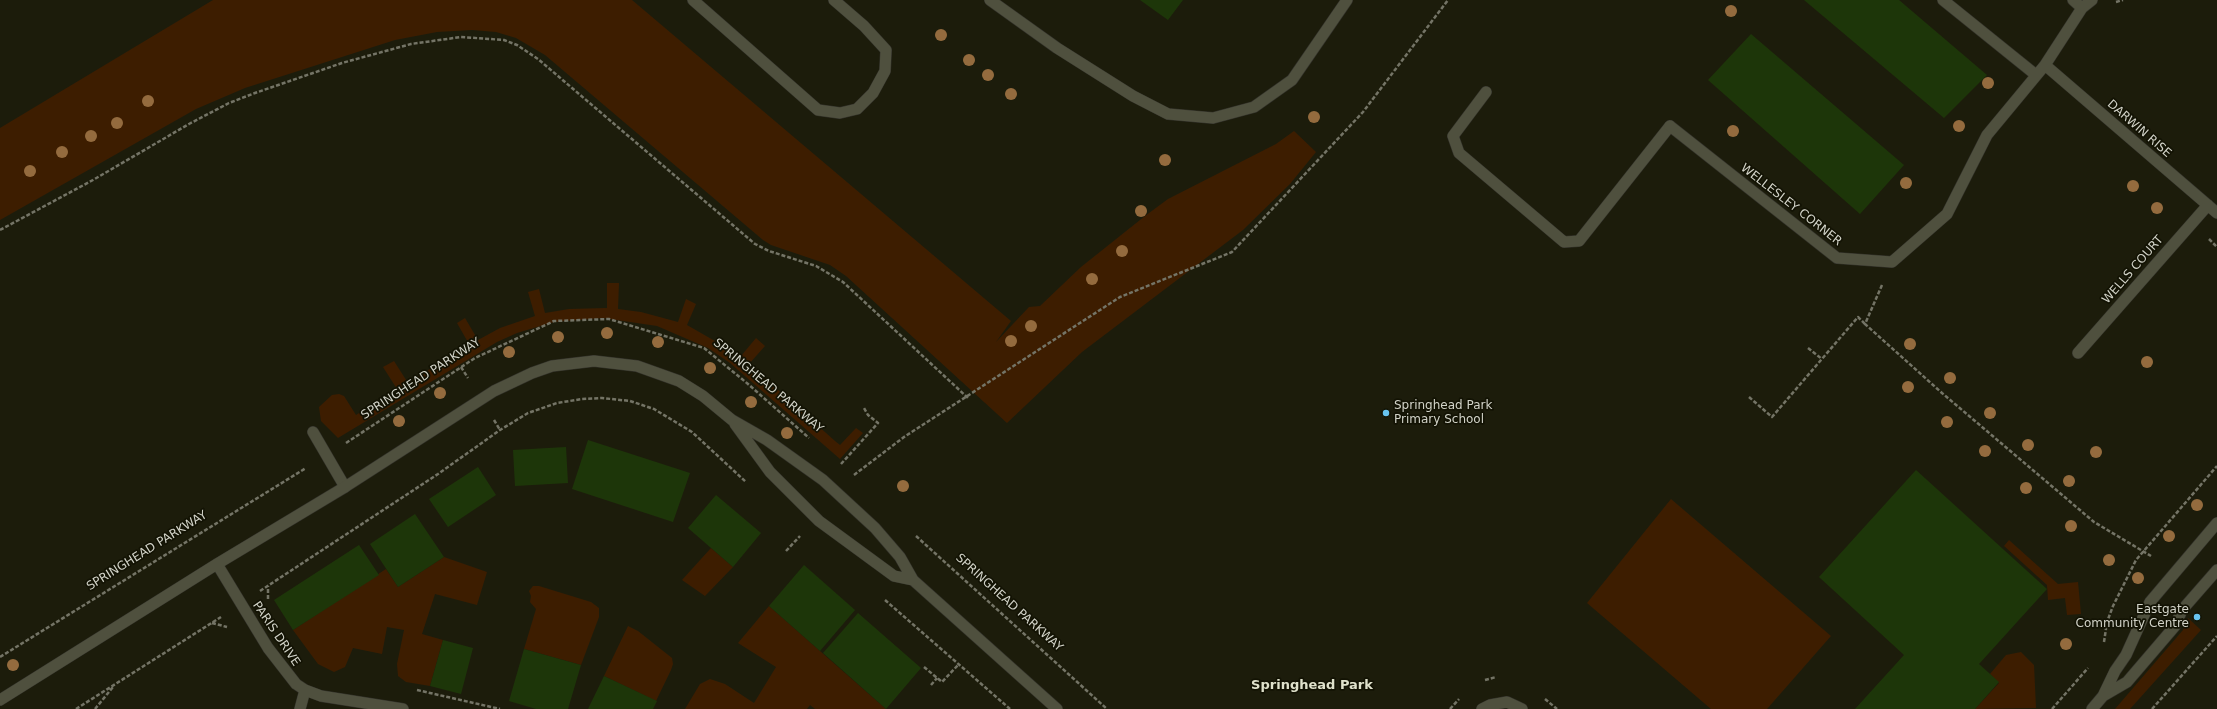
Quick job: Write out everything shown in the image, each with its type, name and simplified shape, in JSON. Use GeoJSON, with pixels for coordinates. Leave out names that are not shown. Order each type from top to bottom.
{"type":"FeatureCollection","features":[{"type":"Feature","properties":{"kind":"street"},"geometry":{"type":"LineString","coordinates":[[693,0],[818,110],[840,113],[857,109],[873,93],[885,71],[886,50],[864,26],[834,0]]}},
{"type":"Feature","properties":{"kind":"street"},"geometry":{"type":"LineString","coordinates":[[990,0],[1057,48],[1133,96],[1168,114],[1213,118],[1254,107],[1292,80],[1347,0]]}},
{"type":"Feature","properties":{"kind":"street"},"geometry":{"type":"LineString","coordinates":[[1943,0],[2036,75]]}},
{"type":"Feature","properties":{"kind":"street"},"geometry":{"type":"LineString","coordinates":[[2073,0],[2082,8]]}},
{"type":"Feature","properties":{"kind":"street"},"geometry":{"type":"LineString","coordinates":[[1892,262],[1947,214],[1987,136],[2045,65],[2082,8],[2092,0]]}},
{"type":"Feature","properties":{"kind":"street","name":"DARWIN RISE"},"geometry":{"type":"LineString","coordinates":[[2045,65],[2217,213]]}},
{"type":"Feature","properties":{"kind":"street","name":"WELLESLEY CORNER"},"geometry":{"type":"LineString","coordinates":[[1486,92],[1453,136],[1459,153],[1564,242],[1578,241],[1670,126],[1837,258],[1892,262]]}},
{"type":"Feature","properties":{"kind":"street","name":"WELLS COURT"},"geometry":{"type":"LineString","coordinates":[[2078,353],[2208,205]]}},
{"type":"Feature","properties":{"kind":"street"},"geometry":{"type":"LineString","coordinates":[[0,700],[217,564],[345,487],[494,391],[552,366],[594,361],[646,368],[685,384],[732,420],[767,440],[843,496],[900,558],[913,580],[1057,709]]}},
{"type":"Feature","properties":{"kind":"street"},"geometry":{"type":"LineString","coordinates":[[732,420],[770,472],[819,521],[894,576],[913,580]]}},
{"type":"Feature","properties":{"kind":"street"},"geometry":{"type":"LineString","coordinates":[[312,432],[345,487]]}},
{"type":"Feature","properties":{"kind":"street"},"geometry":{"type":"LineString","coordinates":[[2092,709],[2103,696],[2115,671],[2126,655],[2150,602],[2217,523]]}},
{"type":"Feature","properties":{"kind":"street","name":"PARIS DRIVE"},"geometry":{"type":"LineString","coordinates":[[217,564],[241,605],[283,668],[305,690],[321,696],[403,709]]}},
{"type":"Feature","properties":{"kind":"street"},"geometry":{"type":"LineString","coordinates":[[2103,696],[2127,682],[2175,626],[2182,610],[2217,570]]}},
{"type":"Feature","properties":{"kind":"street"},"geometry":{"type":"LineString","coordinates":[[300,709],[305,690]]}},
{"type":"Feature","properties":{"kind":"street"},"geometry":{"type":"LineString","coordinates":[[1482,709],[1490,705],[1507,702],[1522,709]]}},
{"type":"Feature","properties":{"kind":"path"},"geometry":{"type":"LineString","coordinates":[[852,476],[904,437],[968,398],[1120,297],[1232,252],[1362,112],[1448,0]]}},
{"type":"Feature","properties":{"kind":"path"},"geometry":{"type":"LineString","coordinates":[[0,230],[93,180],[189,124],[229,103],[255,93],[342,63],[418,42],[460,36],[504,40],[518,45],[538,59],[750,241],[769,251],[816,266],[843,282],[968,398]]}},
{"type":"Feature","properties":{"kind":"path"},"geometry":{"type":"LineString","coordinates":[[1865,324],[1892,262]]}},
{"type":"Feature","properties":{"kind":"path"},"geometry":{"type":"LineString","coordinates":[[1749,397],[1772,417],[1858,317],[1942,393],[2094,522],[2151,556]]}},
{"type":"Feature","properties":{"kind":"path","name":"SPRINGHEAD PARKWAY"},"geometry":{"type":"LineString","coordinates":[[0,657],[326,456],[475,358],[554,321],[609,319],[704,348],[748,384],[811,440]]}},
{"type":"Feature","properties":{"kind":"path"},"geometry":{"type":"LineString","coordinates":[[1808,348],[1822,359]]}},
{"type":"Feature","properties":{"kind":"path"},"geometry":{"type":"LineString","coordinates":[[76,709],[241,605],[438,474],[500,430],[528,413],[557,403],[602,398],[630,401],[654,409],[692,432],[749,485]]}},
{"type":"Feature","properties":{"kind":"path"},"geometry":{"type":"LineString","coordinates":[[840,466],[878,423],[868,415],[864,408]]}},
{"type":"Feature","properties":{"kind":"path"},"geometry":{"type":"LineString","coordinates":[[834,460],[844,469]]}},
{"type":"Feature","properties":{"kind":"path"},"geometry":{"type":"LineString","coordinates":[[848,473],[858,482]]}},
{"type":"Feature","properties":{"kind":"path"},"geometry":{"type":"LineString","coordinates":[[795,530],[806,540]]}},
{"type":"Feature","properties":{"kind":"path"},"geometry":{"type":"LineString","coordinates":[[786,551],[800,535]]}},
{"type":"Feature","properties":{"kind":"path","name":"SPRINGHEAD PARKWAY"},"geometry":{"type":"LineString","coordinates":[[915,535],[1107,709]]}},
{"type":"Feature","properties":{"kind":"path"},"geometry":{"type":"LineString","coordinates":[[267,603],[268,586]]}},
{"type":"Feature","properties":{"kind":"path"},"geometry":{"type":"LineString","coordinates":[[879,595],[1010,709]]}},
{"type":"Feature","properties":{"kind":"path"},"geometry":{"type":"LineString","coordinates":[[2152,709],[2217,636]]}},
{"type":"Feature","properties":{"kind":"path"},"geometry":{"type":"LineString","coordinates":[[924,667],[941,682],[944,681],[959,664]]}},
{"type":"Feature","properties":{"kind":"path"},"geometry":{"type":"LineString","coordinates":[[931,685],[936,678]]}},
{"type":"Feature","properties":{"kind":"path"},"geometry":{"type":"LineString","coordinates":[[96,709],[114,686]]}},
{"type":"Feature","properties":{"kind":"path"},"geometry":{"type":"LineString","coordinates":[[411,689],[431,692],[500,709]]}},
{"type":"Feature","properties":{"kind":"shaded area"},"geometry":{"type":"Polygon","coordinates":[[[213,0],[632,0],[1011,321],[996,342],[1029,307],[1040,306],[1081,267],[1168,199],[1276,144],[1294,131],[1316,152],[1290,184],[1243,230],[1082,352],[1007,423],[846,276],[830,265],[771,245],[763,240],[545,55],[516,38],[496,32],[472,30],[437,32],[395,40],[245,88],[196,109],[0,220],[0,128],[213,0]]]}},
{"type":"Feature","properties":{"kind":"shaded area"},"geometry":{"type":"Polygon","coordinates":[[[607,283],[619,283],[618,309],[641,312],[678,322],[686,299],[696,304],[687,325],[741,356],[756,338],[765,346],[749,364],[835,441],[840,445],[856,428],[863,433],[840,459],[730,363],[708,348],[657,326],[603,318],[554,322],[517,333],[497,342],[338,438],[321,421],[319,407],[332,395],[339,394],[344,396],[356,415],[397,389],[383,367],[394,361],[408,383],[469,344],[457,323],[465,318],[478,340],[500,328],[535,316],[528,292],[539,289],[545,313],[569,309],[607,308],[607,283]]]}},
{"type":"Feature","properties":{"kind":"shaded area"},"geometry":{"type":"Polygon","coordinates":[[[1671,499],[1831,636],[1767,709],[1711,709],[1587,603],[1671,499]]]}},
{"type":"Feature","properties":{"kind":"shaded area"},"geometry":{"type":"Polygon","coordinates":[[[2009,540],[2058,584],[2078,582],[2081,614],[2067,615],[2065,598],[2048,600],[2047,585],[2004,546],[2009,540]]]}},
{"type":"Feature","properties":{"kind":"shaded area"},"geometry":{"type":"Polygon","coordinates":[[[711,548],[733,567],[705,596],[682,580],[711,548]]]}},
{"type":"Feature","properties":{"kind":"shaded area"},"geometry":{"type":"Polygon","coordinates":[[[444,557],[487,572],[477,605],[435,594],[422,634],[443,640],[430,686],[406,682],[398,676],[397,664],[404,630],[387,627],[382,654],[353,648],[345,667],[334,672],[318,664],[293,630],[386,569],[398,587],[444,557]]]}},
{"type":"Feature","properties":{"kind":"shaded area"},"geometry":{"type":"Polygon","coordinates":[[[533,586],[539,586],[591,602],[599,608],[599,617],[581,665],[524,649],[536,609],[530,602],[531,596],[529,591],[533,586]]]}},
{"type":"Feature","properties":{"kind":"shaded area"},"geometry":{"type":"Polygon","coordinates":[[[769,606],[886,709],[815,709],[810,705],[807,709],[685,709],[700,684],[710,679],[725,684],[754,703],[776,667],[738,643],[769,606]]]}},
{"type":"Feature","properties":{"kind":"shaded area"},"geometry":{"type":"Polygon","coordinates":[[[2188,618],[2201,630],[2130,709],[2115,709],[2183,630],[2188,618]]]}},
{"type":"Feature","properties":{"kind":"shaded area"},"geometry":{"type":"Polygon","coordinates":[[[628,626],[638,631],[672,658],[673,664],[671,670],[656,701],[604,676],[628,626]]]}},
{"type":"Feature","properties":{"kind":"shaded area"},"geometry":{"type":"Polygon","coordinates":[[[2021,652],[2034,665],[2036,708],[1975,709],[1999,683],[1990,674],[2006,655],[2021,652]]]}},
{"type":"Feature","properties":{"kind":"building"},"geometry":{"type":"Polygon","coordinates":[[[1140,0],[1183,0],[1168,20],[1140,0]]]}},
{"type":"Feature","properties":{"kind":"building"},"geometry":{"type":"Polygon","coordinates":[[[1804,0],[1899,0],[1987,75],[1944,118],[1804,0]]]}},
{"type":"Feature","properties":{"kind":"building"},"geometry":{"type":"Polygon","coordinates":[[[1751,34],[1904,165],[1860,214],[1708,80],[1751,34]]]}},
{"type":"Feature","properties":{"kind":"building"},"geometry":{"type":"Polygon","coordinates":[[[588,440],[690,473],[673,522],[572,489],[588,440]]]}},
{"type":"Feature","properties":{"kind":"building"},"geometry":{"type":"Polygon","coordinates":[[[566,447],[568,483],[515,486],[513,450],[566,447]]]}},
{"type":"Feature","properties":{"kind":"building"},"geometry":{"type":"Polygon","coordinates":[[[478,467],[496,495],[448,527],[429,499],[478,467]]]}},
{"type":"Feature","properties":{"kind":"building"},"geometry":{"type":"Polygon","coordinates":[[[1916,470],[2047,589],[1979,664],[1999,682],[1975,709],[1855,709],[1904,655],[1819,577],[1916,470]]]}},
{"type":"Feature","properties":{"kind":"building"},"geometry":{"type":"Polygon","coordinates":[[[716,495],[761,533],[733,567],[688,528],[716,495]]]}},
{"type":"Feature","properties":{"kind":"building"},"geometry":{"type":"Polygon","coordinates":[[[415,514],[444,557],[398,587],[370,544],[415,514]]]}},
{"type":"Feature","properties":{"kind":"building"},"geometry":{"type":"Polygon","coordinates":[[[359,545],[379,575],[293,630],[274,600],[359,545]]]}},
{"type":"Feature","properties":{"kind":"building"},"geometry":{"type":"Polygon","coordinates":[[[804,565],[855,610],[820,651],[769,606],[804,565]]]}},
{"type":"Feature","properties":{"kind":"building"},"geometry":{"type":"Polygon","coordinates":[[[858,613],[921,668],[886,709],[823,653],[858,613]]]}},
{"type":"Feature","properties":{"kind":"building"},"geometry":{"type":"Polygon","coordinates":[[[443,640],[473,648],[461,694],[430,686],[443,640]]]}},
{"type":"Feature","properties":{"kind":"building"},"geometry":{"type":"Polygon","coordinates":[[[524,649],[581,665],[568,709],[536,709],[509,701],[524,649]]]}},
{"type":"Feature","properties":{"kind":"building"},"geometry":{"type":"Polygon","coordinates":[[[604,676],[657,701],[653,709],[588,709],[604,676]]]}},
{"type":"Feature","properties":{"kind":"place","name":"Springhead Park Primary School"},"geometry":{"type":"Point","coordinates":[1386,413]}},
{"type":"Feature","properties":{"kind":"place","name":"Eastgate Community Centre"},"geometry":{"type":"Point","coordinates":[2197,617]}},
{"type":"Feature","properties":{"kind":"district","name":"Springhead Park"},"geometry":{"type":"Point","coordinates":[1312,686]}}]}
